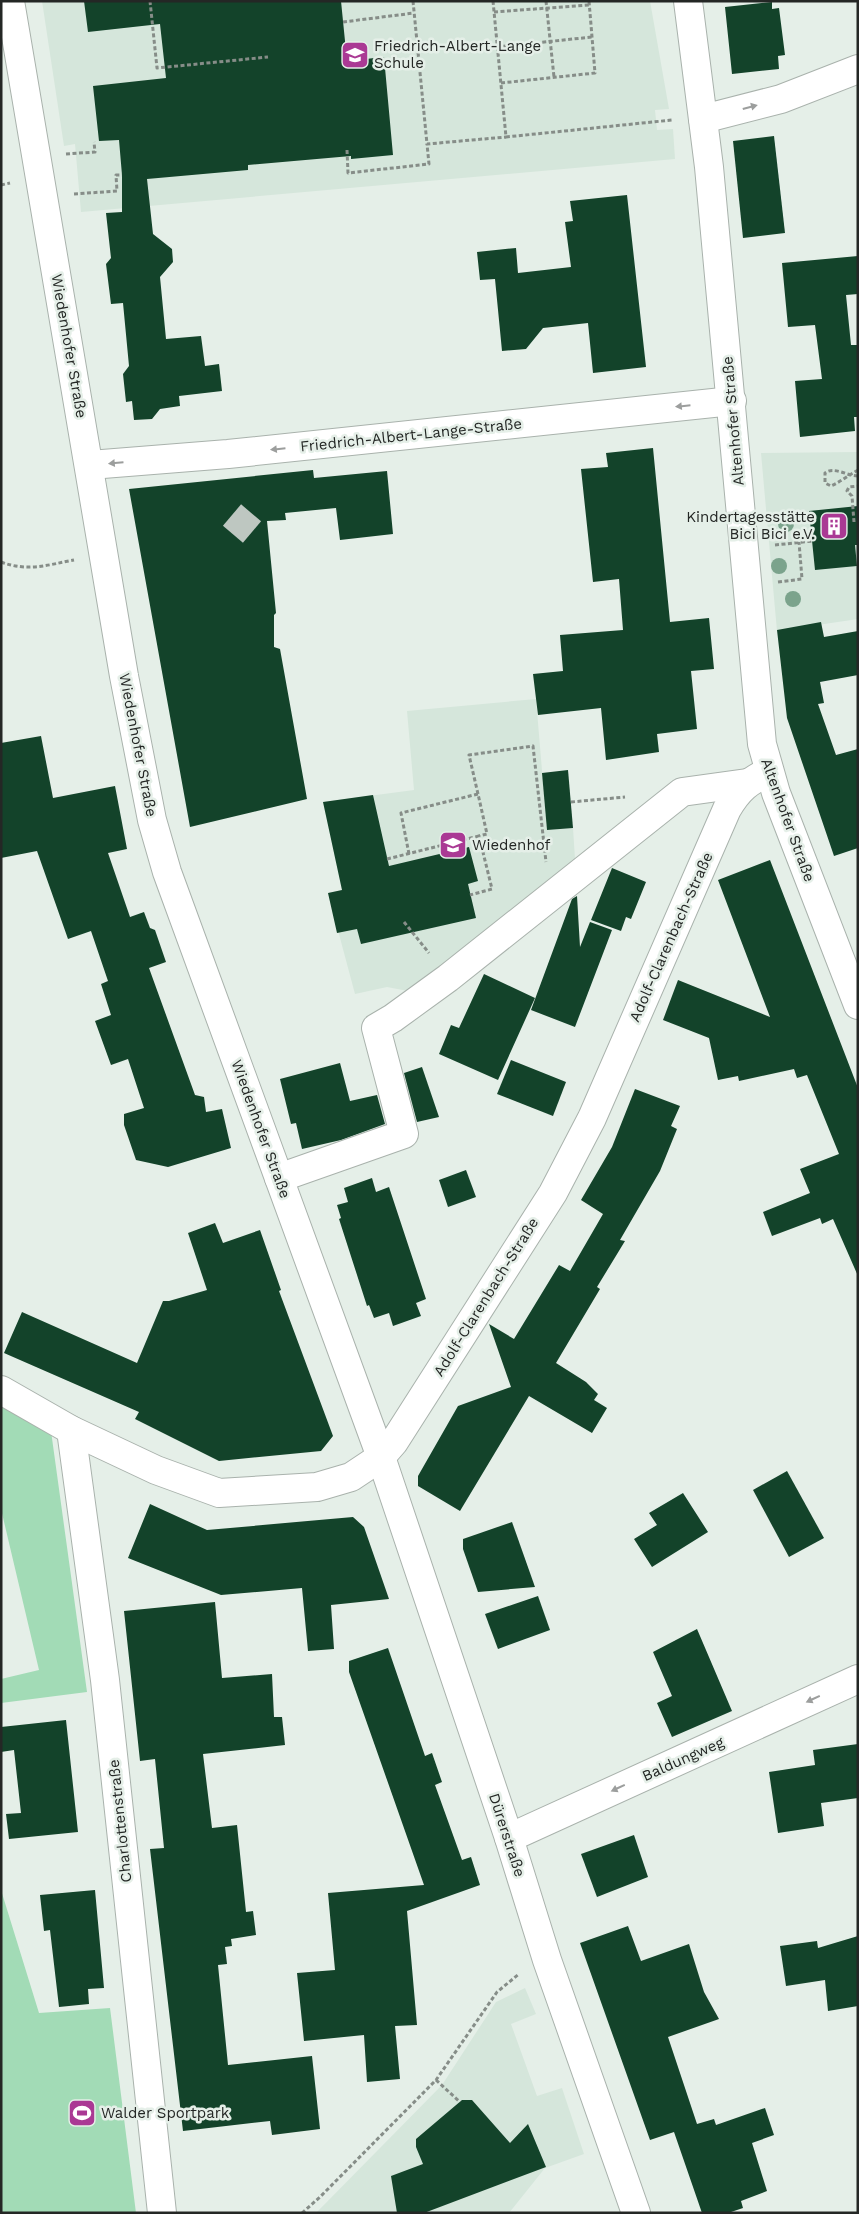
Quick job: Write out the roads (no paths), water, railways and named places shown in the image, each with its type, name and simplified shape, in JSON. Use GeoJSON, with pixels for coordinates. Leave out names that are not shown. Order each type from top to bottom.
{"type":"FeatureCollection","features":[{"type":"Feature","properties":{"kind":"street","name":"Wiedenhofer Straße"},"geometry":{"type":"LineString","coordinates":[[10,1],[90,465],[124,676],[152,820],[167,872],[381,1457]]}},
{"type":"Feature","properties":{"kind":"street","name":"Altenhofer Straße"},"geometry":{"type":"LineString","coordinates":[[688,1],[703,120],[732,401],[762,744],[758,777],[858,1004]]}},
{"type":"Feature","properties":{"kind":"street"},"geometry":{"type":"LineString","coordinates":[[703,120],[781,99],[858,69]]}},
{"type":"Feature","properties":{"kind":"street","name":"Friedrich-Albert-Lange-Straße"},"geometry":{"type":"LineString","coordinates":[[90,465],[228,454],[732,401]]}},
{"type":"Feature","properties":{"kind":"street"},"geometry":{"type":"LineString","coordinates":[[279,1178],[404,1134],[376,1028],[448,978],[682,792],[758,777]]}},
{"type":"Feature","properties":{"kind":"street","name":"Adolf-Clarenbach-Straße"},"geometry":{"type":"LineString","coordinates":[[1,1390],[71,1430],[156,1470],[219,1493],[317,1487],[351,1477],[381,1457],[399,1434],[553,1193],[592,1118],[727,810],[734,797],[758,777]]}},
{"type":"Feature","properties":{"kind":"street","name":"Charlottenstraße"},"geometry":{"type":"LineString","coordinates":[[71,1430],[105,1680],[162,2213]]}},
{"type":"Feature","properties":{"kind":"street","name":"Dürerstraße"},"geometry":{"type":"LineString","coordinates":[[381,1457],[509,1838],[547,1960],[636,2213]]}},
{"type":"Feature","properties":{"kind":"street","name":"Baldungweg"},"geometry":{"type":"LineString","coordinates":[[509,1838],[858,1679]]}},
{"type":"Feature","properties":{"kind":"tunnel"},"geometry":{"type":"LineString","coordinates":[[232,515],[252,532]]}},
{"type":"Feature","properties":{"kind":"place","name":"Friedrich-Albert-Lange Schule"},"geometry":{"type":"Point","coordinates":[355,55]}},
{"type":"Feature","properties":{"kind":"place","name":"Kindertagesstätte Bici Bici e.V."},"geometry":{"type":"Point","coordinates":[834,526]}},
{"type":"Feature","properties":{"kind":"place","name":"Wiedenhof"},"geometry":{"type":"Point","coordinates":[453,845]}},
{"type":"Feature","properties":{"kind":"place","name":"Walder Sportpark"},"geometry":{"type":"Point","coordinates":[82,2113]}}]}
